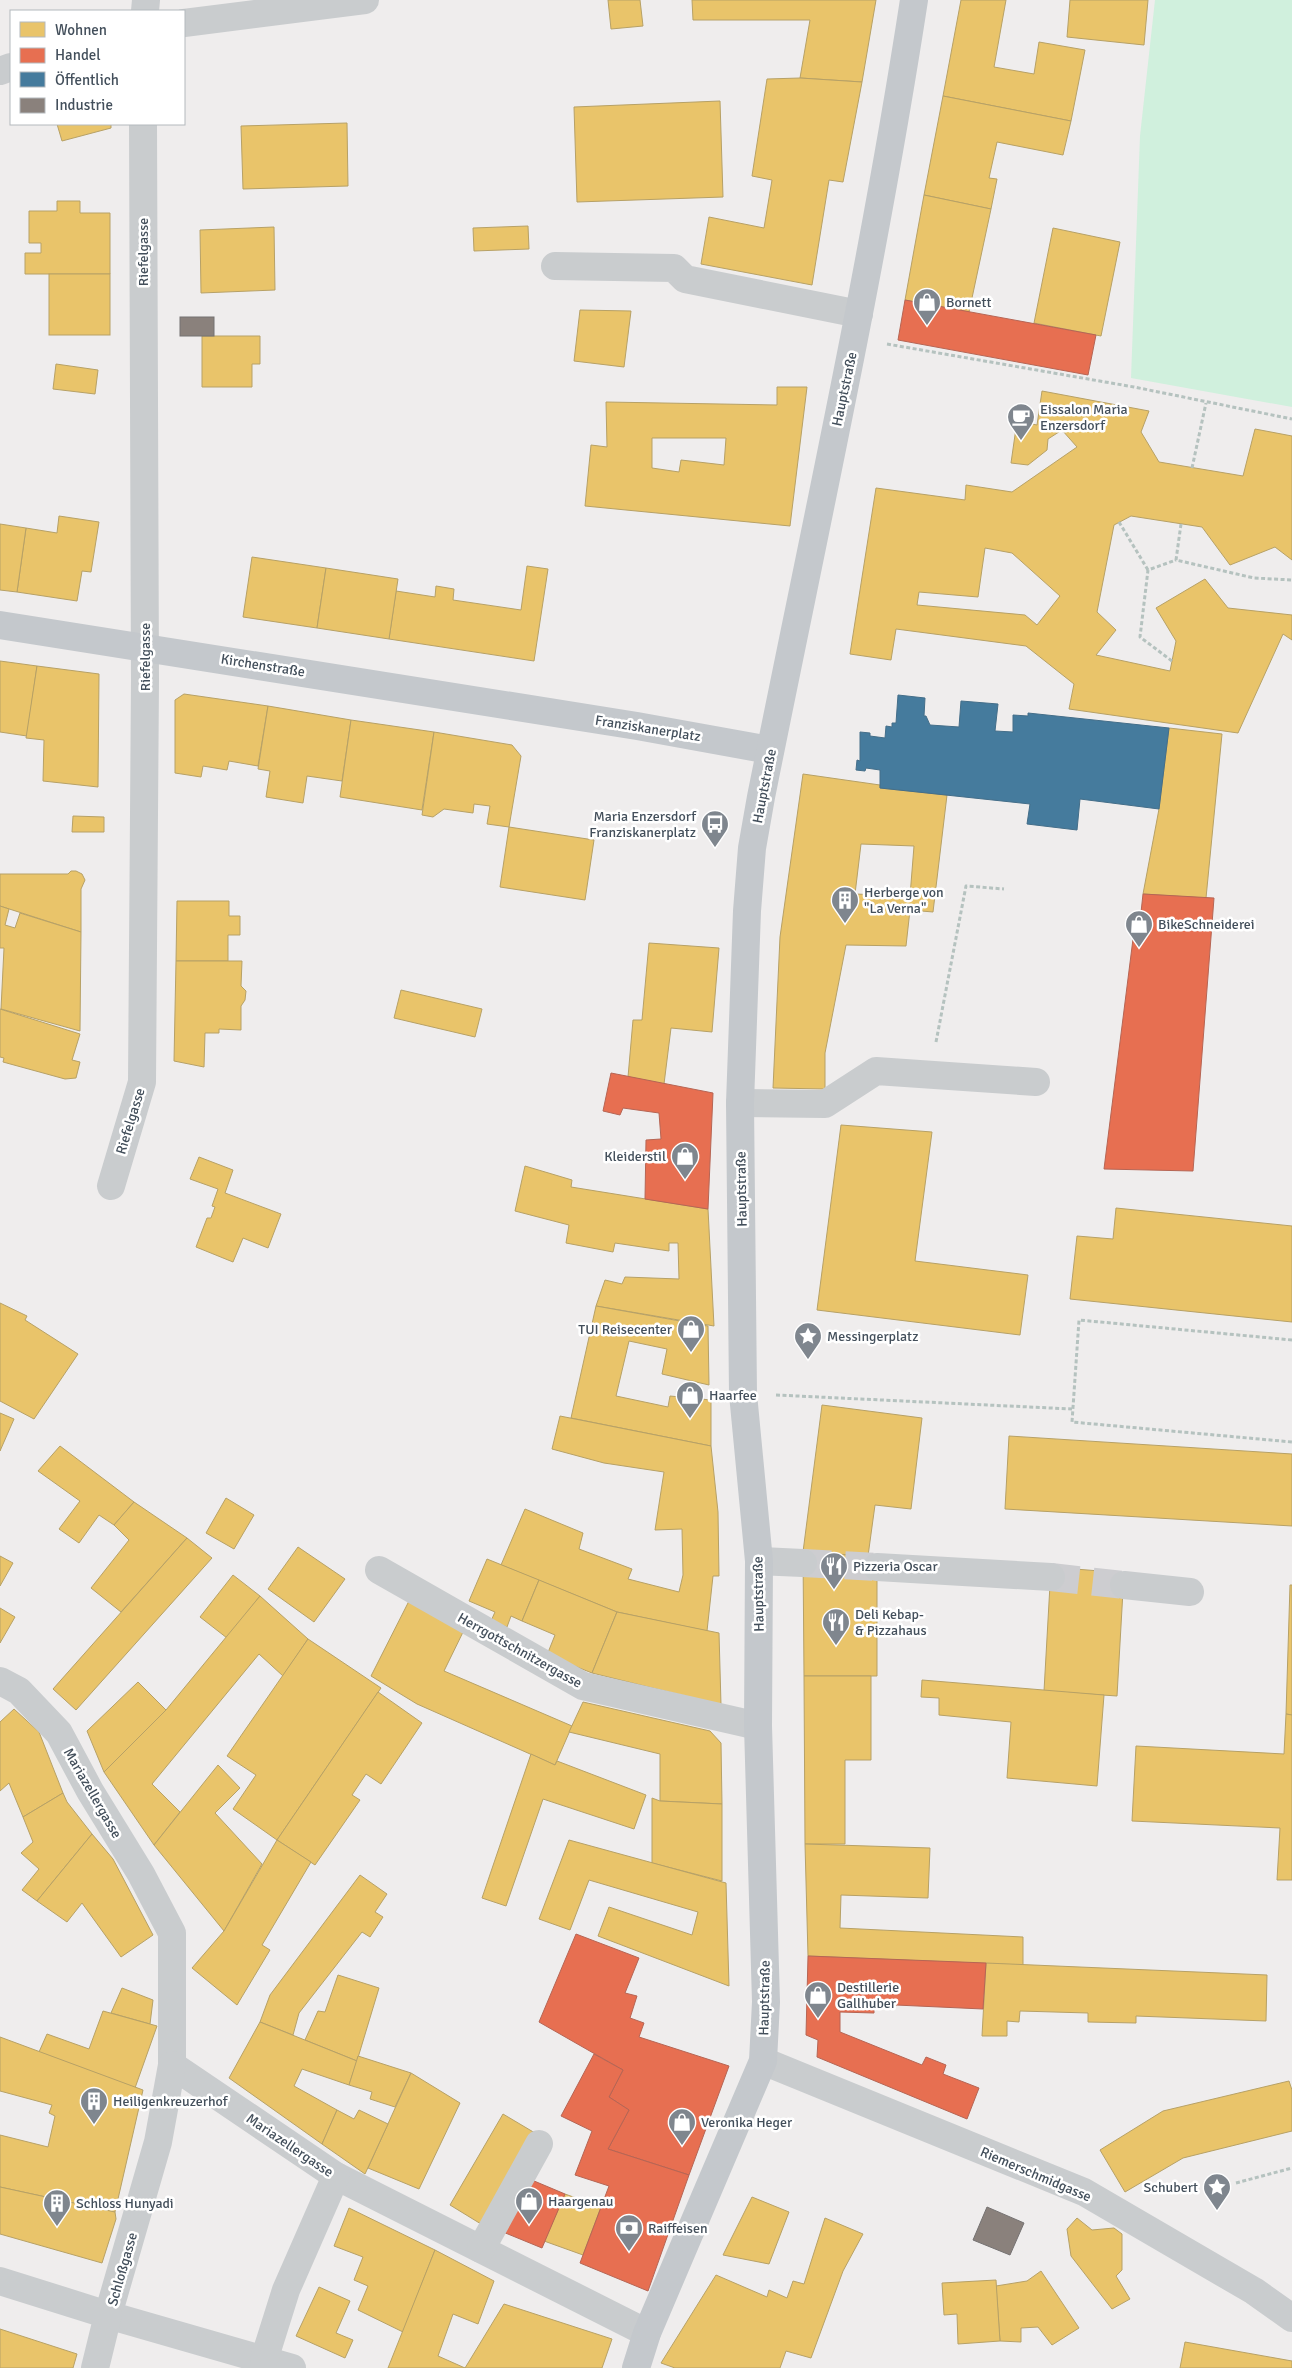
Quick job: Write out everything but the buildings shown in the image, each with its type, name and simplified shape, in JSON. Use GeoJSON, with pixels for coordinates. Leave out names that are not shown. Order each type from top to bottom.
{"type":"FeatureCollection","features":[{"type":"Feature","properties":{"kind":"main road","name":"Hauptstraße"},"geometry":{"type":"LineString","coordinates":[[636,2368],[647,2333],[762,2061],[766,2002],[758,1726],[759,1561],[743,1394],[740,1103],[743,972],[752,848],[895,126],[914,0]]}},
{"type":"Feature","properties":{"kind":"main road","name":"Kirchenstraße"},"geometry":{"type":"LineString","coordinates":[[0,625],[145,646],[526,708]]}},
{"type":"Feature","properties":{"kind":"main road","name":"Franziskanerplatz"},"geometry":{"type":"LineString","coordinates":[[526,708],[770,750]]}},
{"type":"Feature","properties":{"kind":"street"},"geometry":{"type":"LineString","coordinates":[[185,24],[364,0]]}},
{"type":"Feature","properties":{"kind":"street","name":"Riefelgasse"},"geometry":{"type":"LineString","coordinates":[[111,1186],[142,1082],[145,646],[143,125]]}},
{"type":"Feature","properties":{"kind":"street"},"geometry":{"type":"LineString","coordinates":[[556,266],[674,268],[685,279],[856,326]]}},
{"type":"Feature","properties":{"kind":"street"},"geometry":{"type":"LineString","coordinates":[[740,1103],[825,1104],[876,1071],[1036,1082]]}},
{"type":"Feature","properties":{"kind":"street"},"geometry":{"type":"LineString","coordinates":[[759,1561],[803,1563]]}},
{"type":"Feature","properties":{"kind":"street"},"geometry":{"type":"LineString","coordinates":[[877,1567],[1051,1577]]}},
{"type":"Feature","properties":{"kind":"street","name":"Herrgottschnitzergasse"},"geometry":{"type":"LineString","coordinates":[[379,1570],[583,1686],[758,1726]]}},
{"type":"Feature","properties":{"kind":"street"},"geometry":{"type":"LineString","coordinates":[[1124,1585],[1190,1592]]}},
{"type":"Feature","properties":{"kind":"street","name":"Mariazellergasse"},"geometry":{"type":"LineString","coordinates":[[0,1681],[19,1691],[59,1733],[90,1791],[141,1874],[172,1933],[172,2065],[336,2176],[647,2333]]}},
{"type":"Feature","properties":{"kind":"street","name":"Riemerschmidgasse"},"geometry":{"type":"LineString","coordinates":[[762,2061],[1084,2192],[1254,2292],[1292,2318]]}},
{"type":"Feature","properties":{"kind":"street","name":"Schloßgasse"},"geometry":{"type":"LineString","coordinates":[[172,2065],[158,2142],[108,2315],[292,2368]]}},
{"type":"Feature","properties":{"kind":"street"},"geometry":{"type":"LineString","coordinates":[[481,2249],[539,2144]]}},
{"type":"Feature","properties":{"kind":"street"},"geometry":{"type":"LineString","coordinates":[[264,2360],[286,2290],[336,2176]]}},
{"type":"Feature","properties":{"kind":"street"},"geometry":{"type":"LineString","coordinates":[[0,2281],[108,2315],[95,2368]]}},
{"type":"Feature","properties":{"kind":"path"},"geometry":{"type":"LineString","coordinates":[[856,326],[1206,403],[1292,419]]}},
{"type":"Feature","properties":{"kind":"path"},"geometry":{"type":"LineString","coordinates":[[1192,468],[1206,403]]}},
{"type":"Feature","properties":{"kind":"path"},"geometry":{"type":"LineString","coordinates":[[1118,522],[1148,570],[1140,637],[1172,660]]}},
{"type":"Feature","properties":{"kind":"path"},"geometry":{"type":"LineString","coordinates":[[1176,560],[1181,524]]}},
{"type":"Feature","properties":{"kind":"path"},"geometry":{"type":"LineString","coordinates":[[1148,570],[1176,560],[1254,578],[1292,580]]}},
{"type":"Feature","properties":{"kind":"path"},"geometry":{"type":"LineString","coordinates":[[930,1075],[966,886],[1004,889]]}},
{"type":"Feature","properties":{"kind":"path"},"geometry":{"type":"LineString","coordinates":[[1292,1340],[1079,1320],[1072,1409],[1072,1422],[1292,1442]]}},
{"type":"Feature","properties":{"kind":"path"},"geometry":{"type":"LineString","coordinates":[[743,1394],[1072,1409]]}},
{"type":"Feature","properties":{"kind":"path"},"geometry":{"type":"LineString","coordinates":[[1236,2184],[1292,2168]]}},
{"type":"Feature","properties":{"kind":"green space"},"geometry":{"type":"Polygon","coordinates":[[[1155,0],[1292,0],[1292,407],[1131,378],[1140,136],[1155,0]]]}},
{"type":"Feature","properties":{"kind":"tunnel"},"geometry":{"type":"LineString","coordinates":[[803,1563],[877,1567]]}},
{"type":"Feature","properties":{"kind":"tunnel"},"geometry":{"type":"LineString","coordinates":[[1051,1577],[1124,1585]]}},
{"type":"Feature","properties":{"kind":"place","name":"Bornett"},"geometry":{"type":"Point","coordinates":[927,326]}},
{"type":"Feature","properties":{"kind":"place","name":"Eissalon Maria Enzersdorf"},"geometry":{"type":"Point","coordinates":[1021,441]}},
{"type":"Feature","properties":{"kind":"place","name":"Maria Enzersdorf Franziskanerplatz"},"geometry":{"type":"Point","coordinates":[715,848]}},
{"type":"Feature","properties":{"kind":"place","name":"Herberge von \"La Verna\""},"geometry":{"type":"Point","coordinates":[845,924]}},
{"type":"Feature","properties":{"kind":"place","name":"BikeSchneiderei"},"geometry":{"type":"Point","coordinates":[1139,948]}},
{"type":"Feature","properties":{"kind":"place","name":"Kleiderstil"},"geometry":{"type":"Point","coordinates":[685,1180]}},
{"type":"Feature","properties":{"kind":"place","name":"TUI Reisecenter"},"geometry":{"type":"Point","coordinates":[691,1353]}},
{"type":"Feature","properties":{"kind":"place","name":"Messingerplatz"},"geometry":{"type":"Point","coordinates":[808,1360]}},
{"type":"Feature","properties":{"kind":"place","name":"Haarfee"},"geometry":{"type":"Point","coordinates":[690,1419]}},
{"type":"Feature","properties":{"kind":"place","name":"Pizzeria Oscar"},"geometry":{"type":"Point","coordinates":[834,1590]}},
{"type":"Feature","properties":{"kind":"place","name":"Deli Kebap- & Pizzahaus"},"geometry":{"type":"Point","coordinates":[836,1646]}},
{"type":"Feature","properties":{"kind":"place","name":"Destillerie Gallhuber"},"geometry":{"type":"Point","coordinates":[818,2019]}},
{"type":"Feature","properties":{"kind":"place","name":"Heiligenkreuzerhof"},"geometry":{"type":"Point","coordinates":[94,2125]}},
{"type":"Feature","properties":{"kind":"place","name":"Veronika Heger"},"geometry":{"type":"Point","coordinates":[682,2146]}},
{"type":"Feature","properties":{"kind":"place","name":"Schubert"},"geometry":{"type":"Point","coordinates":[1217,2211]}},
{"type":"Feature","properties":{"kind":"place","name":"Haargenau"},"geometry":{"type":"Point","coordinates":[529,2225]}},
{"type":"Feature","properties":{"kind":"place","name":"Schloss Hunyadi"},"geometry":{"type":"Point","coordinates":[57,2227]}},
{"type":"Feature","properties":{"kind":"place","name":"Raiffeisen"},"geometry":{"type":"Point","coordinates":[629,2252]}}]}
